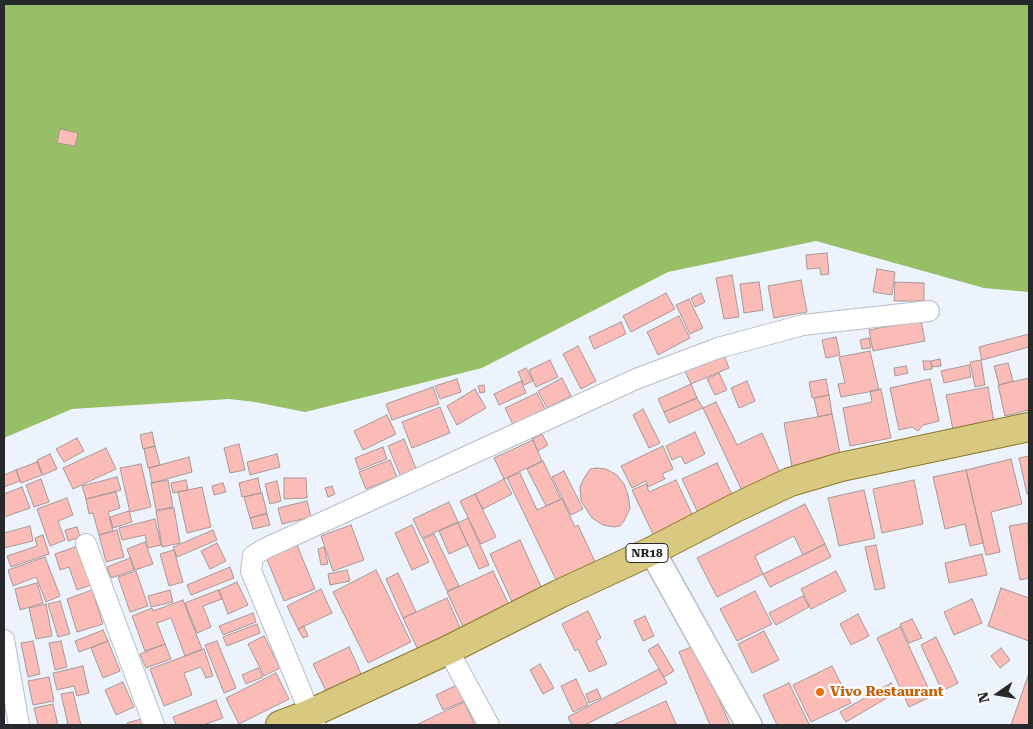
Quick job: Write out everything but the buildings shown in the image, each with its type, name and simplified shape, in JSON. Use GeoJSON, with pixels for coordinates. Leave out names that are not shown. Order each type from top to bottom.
{"type":"FeatureCollection","features":[{"type":"Feature","properties":{"kind":"main road","name":"NR18"},"geometry":{"type":"LineString","coordinates":[[280,725],[312,720],[559,594],[652,551],[790,482],[841,467],[1029,427]]}},
{"type":"Feature","properties":{"kind":"street"},"geometry":{"type":"LineString","coordinates":[[312,720],[251,570],[253,556],[264,549],[636,379],[718,348],[803,325],[929,311]]}},
{"type":"Feature","properties":{"kind":"street"},"geometry":{"type":"LineString","coordinates":[[86,544],[154,725]]}},
{"type":"Feature","properties":{"kind":"street"},"geometry":{"type":"LineString","coordinates":[[652,551],[749,725]]}},
{"type":"Feature","properties":{"kind":"street"},"geometry":{"type":"LineString","coordinates":[[4,640],[19,725]]}},
{"type":"Feature","properties":{"kind":"street"},"geometry":{"type":"LineString","coordinates":[[448,650],[490,725]]}},
{"type":"Feature","properties":{"kind":"green space"},"geometry":{"type":"Polygon","coordinates":[[[4,4],[1029,4],[1029,292],[984,288],[816,241],[668,272],[482,368],[305,412],[229,399],[72,409],[4,438],[4,4]]]}},
{"type":"Feature","properties":{"kind":"place","name":"Vivo Restaurant"},"geometry":{"type":"Point","coordinates":[820,692]}}]}
